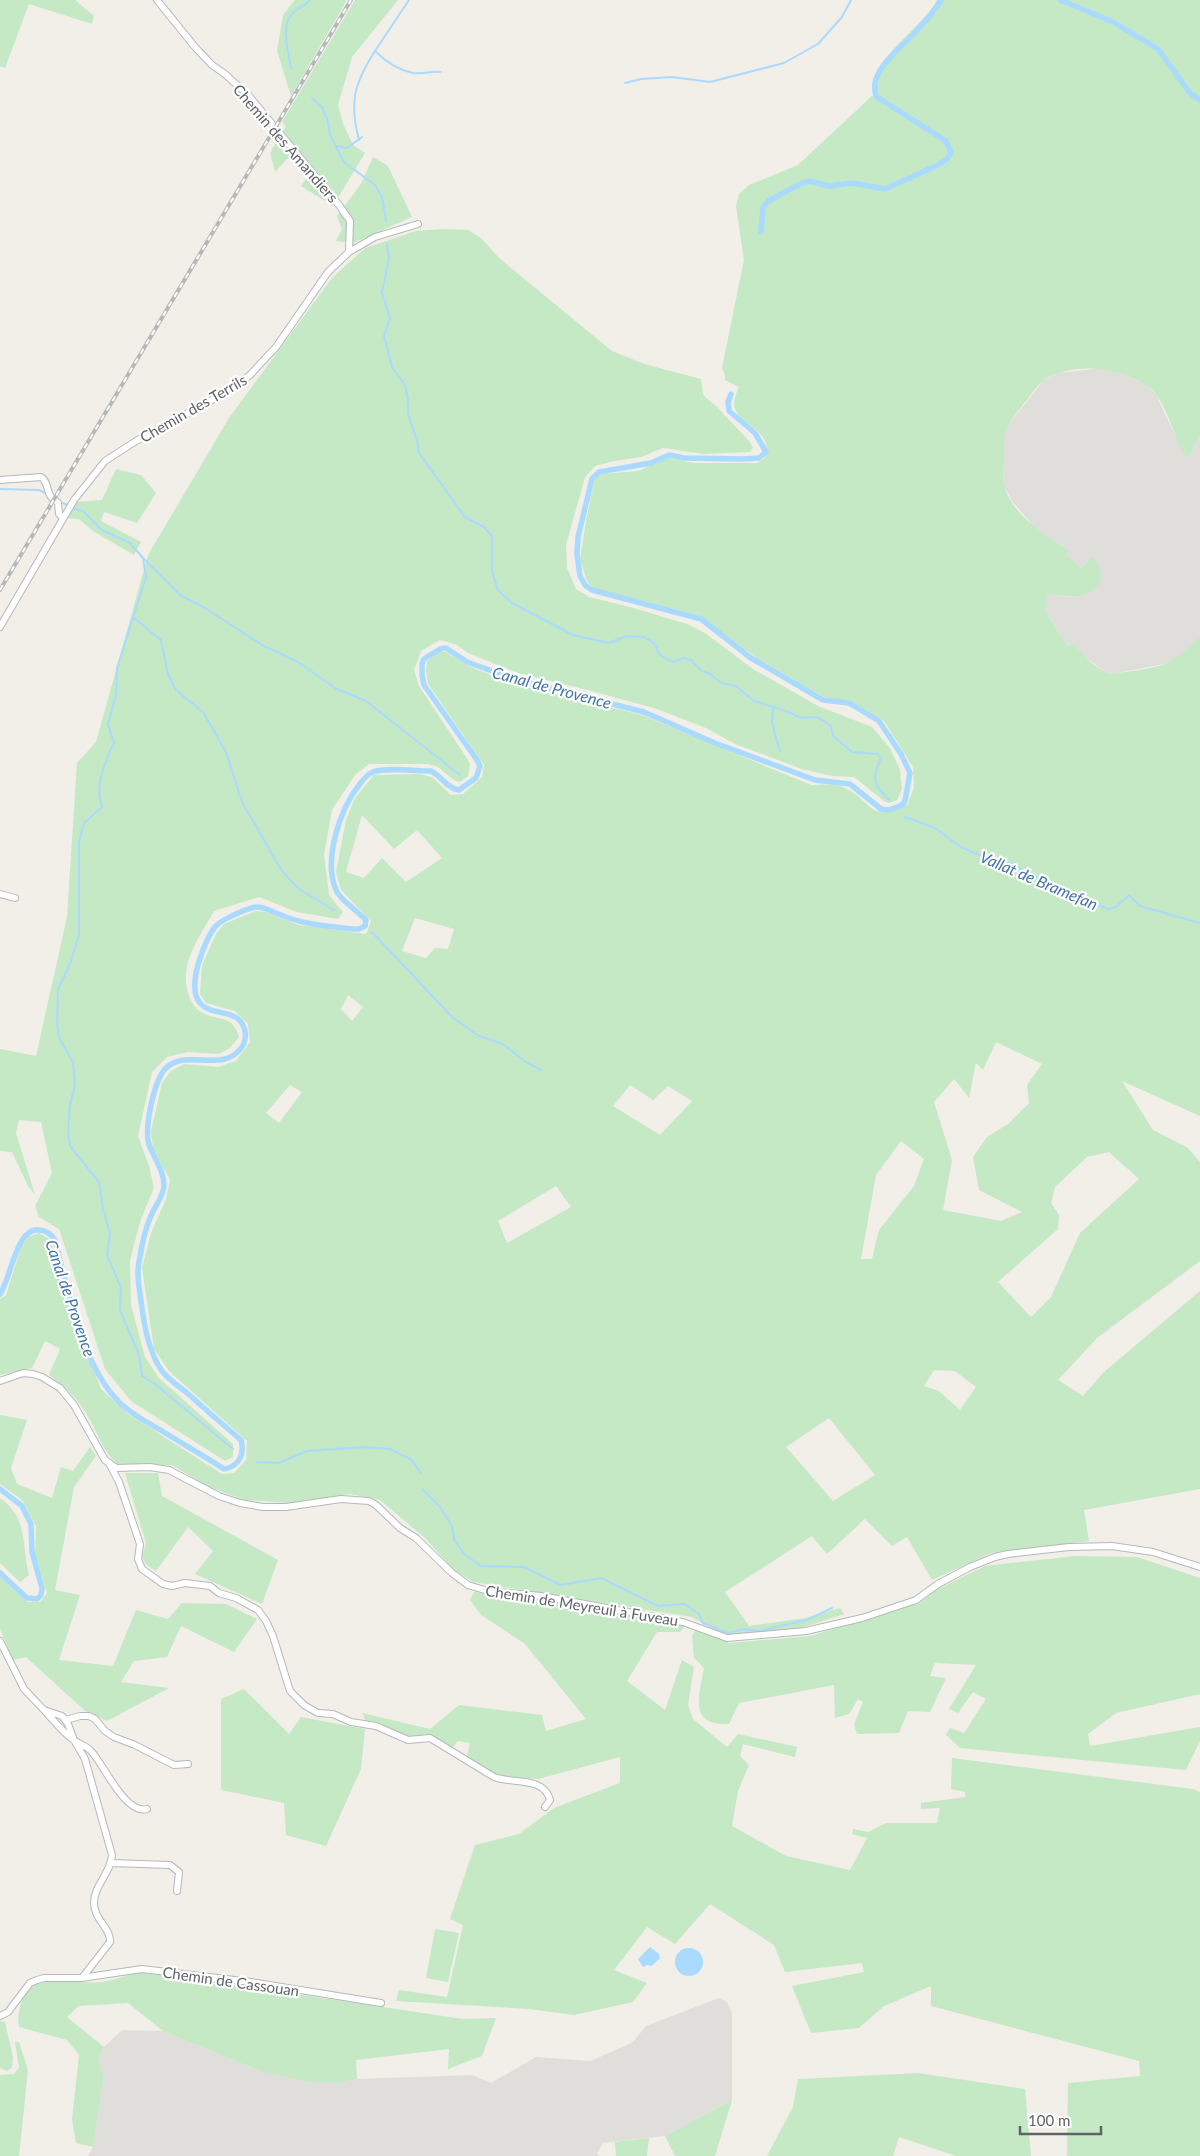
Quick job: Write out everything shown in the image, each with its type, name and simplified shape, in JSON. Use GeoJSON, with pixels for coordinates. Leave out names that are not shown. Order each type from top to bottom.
{"type":"FeatureCollection","features":[{"type":"Feature","properties":{"kind":"street","name":"Chemin des Amandiers"},"geometry":{"type":"LineString","coordinates":[[157,0],[212,66],[225,74],[249,96],[339,204],[350,221],[348,252]]}},
{"type":"Feature","properties":{"kind":"street","name":"Chemin des Terrils"},"geometry":{"type":"LineString","coordinates":[[0,628],[63,518],[91,476],[105,461],[136,441],[227,392],[250,375],[276,347],[328,272],[348,252],[375,237],[418,224]]}},
{"type":"Feature","properties":{"kind":"street"},"geometry":{"type":"LineString","coordinates":[[0,480],[41,477],[45,481],[48,494],[58,503],[59,514],[63,518]]}},
{"type":"Feature","properties":{"kind":"street"},"geometry":{"type":"LineString","coordinates":[[0,894],[15,898]]}},
{"type":"Feature","properties":{"kind":"street"},"geometry":{"type":"LineString","coordinates":[[0,1381],[23,1373],[32,1374],[42,1377],[60,1388],[74,1404],[119,1482],[140,1544],[138,1559],[142,1569],[163,1584],[172,1586],[185,1582],[210,1586],[219,1593],[236,1598],[258,1610],[273,1636],[290,1691],[304,1705],[318,1713],[333,1714],[351,1722],[376,1726],[408,1740],[430,1738],[494,1777],[503,1780],[538,1784],[550,1800],[545,1807]]}},
{"type":"Feature","properties":{"kind":"street","name":"Chemin de Meyreuil à Fuveau"},"geometry":{"type":"LineString","coordinates":[[110,1465],[123,1468],[150,1467],[169,1470],[219,1496],[240,1503],[263,1507],[286,1507],[341,1499],[369,1501],[376,1504],[400,1528],[416,1538],[452,1573],[468,1585],[488,1591],[541,1596],[683,1622],[727,1638],[806,1631],[862,1618],[916,1600],[938,1584],[970,1567],[994,1557],[1008,1554],[1069,1547],[1105,1546],[1153,1552],[1200,1567]]}},
{"type":"Feature","properties":{"kind":"street"},"geometry":{"type":"LineString","coordinates":[[0,1642],[24,1689],[74,1740],[90,1749],[110,1781],[130,1803],[142,1810],[147,1809]]}},
{"type":"Feature","properties":{"kind":"street"},"geometry":{"type":"LineString","coordinates":[[44,1710],[66,1720],[80,1716],[89,1716],[95,1719],[114,1738],[135,1745],[174,1765],[188,1764]]}},
{"type":"Feature","properties":{"kind":"street"},"geometry":{"type":"LineString","coordinates":[[66,1720],[74,1740],[85,1759],[112,1855],[112,1862],[94,1896],[97,1918],[110,1937],[110,1942],[81,1978]]}},
{"type":"Feature","properties":{"kind":"street"},"geometry":{"type":"LineString","coordinates":[[112,1862],[170,1866],[179,1872],[176,1891]]}},
{"type":"Feature","properties":{"kind":"street","name":"Chemin de Cassouan"},"geometry":{"type":"LineString","coordinates":[[0,2016],[8,2012],[30,1983],[37,1980],[44,1978],[81,1978],[142,1968],[251,1982],[381,2003]]}},
{"type":"Feature","properties":{"kind":"shaded area"},"geometry":{"type":"Polygon","coordinates":[[[1103,368],[1126,375],[1144,384],[1156,394],[1171,427],[1189,456],[1200,436],[1200,635],[1188,649],[1170,663],[1111,674],[1105,672],[1081,654],[1073,643],[1068,646],[1045,611],[1048,593],[1067,597],[1080,596],[1091,557],[1082,568],[1066,555],[1069,549],[1045,536],[1035,528],[1012,501],[1004,486],[1004,439],[1006,428],[1043,381],[1058,373],[1103,368]]]}},
{"type":"Feature","properties":{"kind":"shaded area"},"geometry":{"type":"Polygon","coordinates":[[[719,1998],[727,2002],[732,2013],[732,2100],[665,2136],[603,2143],[597,2154],[600,2156],[88,2156],[93,2147],[104,2078],[99,2057],[104,2047],[122,2030],[163,2031],[258,2070],[338,2083],[357,2079],[472,2075],[491,2083],[536,2057],[591,2061],[633,2042],[646,2026],[719,1998]]]}},
{"type":"Feature","properties":{"kind":"green space"},"geometry":{"type":"Polygon","coordinates":[[[0,0],[75,0],[94,16],[92,24],[29,4],[5,68],[0,66],[0,0]]]}},
{"type":"Feature","properties":{"kind":"green space"},"geometry":{"type":"Polygon","coordinates":[[[295,0],[347,0],[291,96],[277,51],[283,15],[295,0]]]}},
{"type":"Feature","properties":{"kind":"green space"},"geometry":{"type":"Polygon","coordinates":[[[355,0],[398,0],[352,57],[338,105],[343,124],[353,145],[365,153],[333,206],[301,186],[313,168],[293,153],[275,172],[270,153],[286,126],[282,122],[355,0]]]}},
{"type":"Feature","properties":{"kind":"green space"},"geometry":{"type":"Polygon","coordinates":[[[937,0],[1200,0],[1200,436],[1189,456],[1184,457],[1162,404],[1154,392],[1143,383],[1116,372],[1101,369],[1071,370],[1044,380],[1008,426],[1004,443],[1004,484],[1013,505],[1040,531],[1070,550],[1066,555],[1082,568],[1091,557],[1100,568],[1100,583],[1089,593],[1076,596],[1048,594],[1045,611],[1068,646],[1073,643],[1095,666],[1111,674],[1161,665],[1179,655],[1200,635],[1200,1116],[1122,1081],[1153,1130],[1188,1148],[1200,1162],[1200,1261],[1097,1338],[1058,1380],[1083,1396],[1104,1372],[1200,1291],[1200,1489],[1084,1510],[1089,1541],[991,1553],[932,1580],[907,1537],[892,1546],[865,1519],[827,1554],[812,1536],[725,1592],[749,1626],[805,1618],[840,1608],[844,1614],[795,1630],[723,1634],[691,1617],[473,1582],[453,1569],[426,1539],[380,1500],[350,1494],[290,1503],[245,1500],[209,1487],[172,1465],[117,1464],[104,1448],[89,1418],[76,1399],[49,1375],[60,1349],[45,1341],[32,1368],[0,1375],[0,1299],[6,1295],[21,1247],[28,1237],[39,1233],[51,1240],[61,1285],[101,1389],[128,1414],[222,1474],[234,1473],[246,1460],[247,1441],[169,1371],[154,1349],[142,1268],[151,1233],[166,1199],[170,1180],[153,1148],[151,1131],[162,1083],[171,1071],[184,1064],[218,1067],[236,1061],[250,1042],[248,1024],[235,1011],[206,1003],[200,994],[202,965],[216,934],[224,924],[256,911],[266,912],[298,925],[366,934],[371,921],[341,890],[336,872],[346,820],[355,798],[374,775],[420,774],[432,777],[451,795],[463,794],[482,777],[484,765],[428,684],[427,661],[438,652],[446,652],[468,666],[513,684],[642,715],[811,785],[843,787],[878,812],[895,810],[908,804],[914,787],[913,767],[884,721],[852,702],[824,697],[761,661],[698,615],[593,588],[587,581],[580,559],[595,478],[602,474],[638,471],[668,458],[694,463],[756,463],[764,459],[768,451],[765,440],[759,432],[736,412],[734,406],[739,387],[725,380],[722,368],[744,260],[736,206],[739,194],[749,185],[798,165],[873,95],[873,83],[886,58],[930,11],[937,0]],[[362,815],[346,872],[364,878],[382,858],[406,882],[442,858],[417,830],[394,849],[362,815]],[[415,918],[402,951],[426,958],[435,948],[448,949],[454,929],[415,918]],[[348,995],[341,1009],[352,1021],[363,1007],[348,995]],[[996,1042],[983,1070],[976,1063],[969,1098],[954,1079],[934,1102],[952,1160],[943,1210],[1001,1221],[1022,1212],[979,1190],[973,1157],[987,1137],[1008,1124],[1029,1103],[1027,1085],[1042,1064],[996,1042]],[[290,1085],[266,1113],[279,1123],[302,1092],[290,1085]],[[630,1085],[613,1106],[660,1135],[692,1101],[668,1086],[653,1100],[630,1085]],[[901,1141],[876,1175],[861,1259],[872,1259],[879,1230],[914,1186],[924,1159],[901,1141]],[[1109,1152],[1087,1157],[1055,1187],[1051,1203],[1059,1215],[1058,1229],[998,1282],[1031,1317],[1051,1297],[1080,1233],[1139,1179],[1109,1152]],[[556,1186],[498,1221],[507,1243],[571,1207],[556,1186]],[[934,1370],[924,1386],[939,1391],[960,1410],[976,1387],[955,1371],[934,1370]],[[829,1418],[786,1447],[833,1501],[875,1475],[829,1418]]]}},
{"type":"Feature","properties":{"kind":"green space"},"geometry":{"type":"Polygon","coordinates":[[[373,157],[388,166],[412,217],[353,243],[336,241],[342,229],[337,216],[361,184],[373,157]]]}},
{"type":"Feature","properties":{"kind":"green space"},"geometry":{"type":"Polygon","coordinates":[[[468,230],[481,238],[499,258],[612,351],[644,364],[701,379],[703,395],[717,407],[750,442],[753,448],[750,452],[704,454],[663,448],[641,457],[595,466],[585,477],[566,545],[567,568],[576,589],[589,597],[687,624],[705,633],[753,669],[818,706],[872,727],[890,748],[900,770],[902,789],[897,800],[889,803],[854,777],[832,776],[802,769],[735,744],[706,728],[657,709],[518,673],[468,653],[457,645],[440,640],[421,651],[414,670],[419,686],[468,760],[470,765],[468,776],[460,782],[454,780],[438,767],[428,764],[369,764],[355,775],[332,810],[324,854],[329,895],[343,912],[338,919],[297,912],[259,897],[214,911],[192,950],[186,971],[188,993],[197,1009],[207,1015],[231,1023],[239,1037],[230,1048],[219,1054],[188,1052],[167,1057],[152,1072],[138,1136],[149,1166],[154,1188],[141,1219],[130,1260],[131,1305],[145,1357],[159,1378],[233,1444],[233,1457],[225,1461],[131,1401],[105,1369],[59,1229],[39,1217],[35,1206],[52,1173],[41,1122],[19,1120],[16,1133],[35,1195],[28,1186],[12,1152],[0,1151],[0,1049],[36,1056],[67,917],[77,763],[96,742],[148,555],[229,418],[332,278],[365,248],[416,231],[468,230]]]}},
{"type":"Feature","properties":{"kind":"green space"},"geometry":{"type":"Polygon","coordinates":[[[116,469],[141,475],[156,493],[137,523],[104,512],[101,521],[141,542],[134,555],[93,531],[79,519],[66,518],[76,502],[102,500],[116,469]]]}},
{"type":"Feature","properties":{"kind":"green space"},"geometry":{"type":"Polygon","coordinates":[[[0,1415],[27,1420],[11,1468],[17,1484],[52,1498],[61,1467],[73,1471],[90,1447],[96,1456],[74,1487],[55,1590],[80,1595],[59,1660],[113,1666],[136,1610],[168,1619],[182,1603],[226,1604],[257,1619],[234,1652],[181,1626],[167,1657],[134,1661],[121,1682],[169,1688],[107,1721],[84,1710],[26,1657],[13,1660],[0,1629],[0,1577],[28,1602],[40,1602],[47,1593],[35,1554],[36,1526],[22,1500],[0,1484],[0,1415]]]}},
{"type":"Feature","properties":{"kind":"green space"},"geometry":{"type":"Polygon","coordinates":[[[125,1473],[158,1473],[162,1496],[278,1560],[262,1604],[195,1574],[213,1551],[188,1527],[156,1571],[146,1564],[142,1557],[146,1543],[125,1473]]]}},
{"type":"Feature","properties":{"kind":"green space"},"geometry":{"type":"Polygon","coordinates":[[[0,1498],[9,1506],[20,1523],[29,1575],[20,1582],[0,1563],[0,1498]]]}},
{"type":"Feature","properties":{"kind":"green space"},"geometry":{"type":"Polygon","coordinates":[[[1075,1556],[1137,1557],[1200,1578],[1200,1694],[1116,1713],[1088,1734],[1090,1746],[1200,1727],[1200,1741],[1186,1770],[960,1748],[946,1735],[950,1728],[964,1733],[986,1699],[973,1692],[958,1713],[949,1709],[976,1665],[935,1663],[930,1676],[946,1678],[930,1712],[908,1711],[899,1733],[857,1734],[854,1724],[863,1702],[858,1699],[849,1714],[835,1718],[834,1685],[739,1703],[729,1724],[707,1720],[699,1707],[704,1668],[694,1658],[692,1637],[696,1628],[729,1643],[810,1636],[920,1603],[936,1590],[985,1566],[1075,1556]]]}},
{"type":"Feature","properties":{"kind":"green space"},"geometry":{"type":"Polygon","coordinates":[[[474,1592],[555,1601],[686,1625],[680,1632],[657,1632],[627,1681],[665,1710],[682,1660],[694,1667],[688,1705],[693,1719],[727,1747],[738,1734],[797,1747],[795,1757],[743,1744],[740,1756],[749,1765],[738,1791],[732,1826],[786,1856],[850,1870],[867,1838],[852,1834],[853,1829],[868,1832],[886,1823],[937,1823],[940,1808],[921,1809],[921,1803],[965,1797],[965,1792],[951,1789],[952,1758],[1193,1789],[1200,1792],[1200,2156],[1067,2156],[1068,2083],[1140,2076],[1139,2061],[931,2006],[931,1986],[884,2006],[859,2028],[811,2033],[792,1986],[864,1972],[862,1963],[785,1972],[774,1945],[710,1904],[675,1944],[647,1927],[614,1970],[647,1983],[633,2002],[574,2015],[529,2009],[396,2001],[399,1990],[447,1997],[463,1925],[450,1919],[475,1845],[519,1834],[554,1808],[620,1783],[620,1757],[538,1779],[500,1777],[467,1756],[470,1743],[458,1741],[453,1747],[427,1734],[409,1737],[366,1721],[362,1713],[430,1729],[459,1705],[542,1715],[546,1731],[586,1719],[525,1644],[481,1615],[470,1600],[474,1592]]]}},
{"type":"Feature","properties":{"kind":"green space"},"geometry":{"type":"Polygon","coordinates":[[[244,1689],[289,1734],[301,1717],[365,1729],[361,1769],[326,1846],[286,1835],[284,1803],[221,1790],[221,1699],[244,1689]]]}},
{"type":"Feature","properties":{"kind":"green space"},"geometry":{"type":"Polygon","coordinates":[[[435,1929],[459,1933],[448,1982],[426,1978],[435,1929]]]}},
{"type":"Feature","properties":{"kind":"green space"},"geometry":{"type":"Polygon","coordinates":[[[143,1971],[463,2019],[496,2018],[482,2056],[448,2069],[449,2049],[356,2060],[357,2079],[338,2083],[303,2081],[258,2070],[163,2031],[128,2003],[79,2006],[67,2017],[104,2047],[99,2057],[104,2078],[93,2147],[76,2143],[72,2119],[79,2055],[67,2040],[19,2027],[22,2001],[28,1991],[36,1985],[46,1982],[102,1982],[143,1971]]]}},
{"type":"Feature","properties":{"kind":"green space"},"geometry":{"type":"Polygon","coordinates":[[[0,2021],[5,2022],[13,2057],[12,2068],[7,2071],[0,2068],[0,2021]]]}},
{"type":"Feature","properties":{"kind":"green space"},"geometry":{"type":"Polygon","coordinates":[[[15,2042],[19,2042],[28,2070],[19,2156],[0,2156],[0,2075],[14,2074],[19,2068],[15,2042]]]}},
{"type":"Feature","properties":{"kind":"green space"},"geometry":{"type":"Polygon","coordinates":[[[918,2073],[1025,2089],[1031,2156],[956,2156],[899,2137],[893,2156],[767,2156],[793,2107],[798,2079],[918,2073]]]}},
{"type":"Feature","properties":{"kind":"green space"},"geometry":{"type":"Polygon","coordinates":[[[732,2100],[715,2156],[675,2156],[665,2136],[732,2100]]]}},
{"type":"Feature","properties":{"kind":"green space"},"geometry":{"type":"Polygon","coordinates":[[[649,2138],[647,2156],[616,2156],[615,2142],[649,2138]]]}},
{"type":"Feature","properties":{"kind":"water"},"geometry":{"type":"Polygon","coordinates":[[[650,1947],[659,1954],[660,1958],[652,1966],[647,1965],[643,1967],[638,1959],[650,1947]]]}},
{"type":"Feature","properties":{"kind":"water"},"geometry":{"type":"Polygon","coordinates":[[[689,1948],[699,1952],[703,1962],[699,1972],[689,1976],[679,1972],[675,1962],[679,1952],[689,1948]]]}},
{"type":"Feature","properties":{"kind":"waterway","name":"Vallat de Bramefan"},"geometry":{"type":"LineString","coordinates":[[291,69],[286,39],[287,23],[289,17],[310,0]]}},
{"type":"Feature","properties":{"kind":"waterway"},"geometry":{"type":"LineString","coordinates":[[409,0],[375,51],[392,65],[407,72],[441,72]]}},
{"type":"Feature","properties":{"kind":"waterway"},"geometry":{"type":"LineString","coordinates":[[625,83],[641,79],[672,77],[710,82],[784,63],[818,44],[842,17],[851,0]]}},
{"type":"Feature","properties":{"kind":"waterway","name":"Canal de Provence"},"geometry":{"type":"LineString","coordinates":[[761,232],[763,208],[768,201],[802,183],[810,181],[829,186],[852,183],[885,189],[936,166],[947,159],[951,153],[946,141],[877,97],[875,88],[876,78],[888,59],[925,22],[941,0]]}},
{"type":"Feature","properties":{"kind":"waterway","name":"Canal de Provence"},"geometry":{"type":"LineString","coordinates":[[1060,0],[1113,22],[1158,49],[1190,93],[1200,100]]}},
{"type":"Feature","properties":{"kind":"waterway"},"geometry":{"type":"LineString","coordinates":[[359,140],[354,115],[355,94],[362,73],[375,51]]}},
{"type":"Feature","properties":{"kind":"waterway","name":"Vallat de Bramefan"},"geometry":{"type":"LineString","coordinates":[[312,98],[322,107],[328,121],[330,135],[344,162],[375,185],[382,197],[386,221]]}},
{"type":"Feature","properties":{"kind":"waterway"},"geometry":{"type":"LineString","coordinates":[[336,146],[347,148],[362,137]]}},
{"type":"Feature","properties":{"kind":"waterway","name":"Vallat de Bramefan"},"geometry":{"type":"LineString","coordinates":[[387,244],[389,258],[382,293],[390,318],[384,336],[392,367],[405,385],[408,414],[417,440],[419,453],[465,517],[484,527],[492,536],[492,572],[498,590],[512,603],[573,635],[609,643],[626,636],[644,637],[654,643],[659,654],[666,659],[674,662],[684,658],[691,660],[702,671],[710,674],[721,683],[736,686],[754,701],[801,718],[817,717],[831,726],[833,736],[852,752],[878,754],[881,758],[876,771],[875,781],[889,800]]}},
{"type":"Feature","properties":{"kind":"waterway","name":"Canal de Provence"},"geometry":{"type":"LineString","coordinates":[[0,1294],[19,1245],[25,1237],[31,1231],[42,1230],[48,1233],[55,1240],[71,1305],[86,1349],[96,1370],[121,1404],[224,1469],[234,1465],[240,1459],[242,1450],[241,1440],[164,1374],[153,1355],[147,1337],[139,1290],[138,1268],[147,1227],[164,1185],[161,1170],[148,1140],[148,1121],[152,1099],[162,1073],[170,1065],[180,1061],[224,1059],[234,1055],[244,1044],[245,1031],[242,1023],[232,1015],[205,1007],[196,996],[195,986],[198,964],[206,943],[218,924],[240,912],[255,907],[262,907],[308,923],[353,929],[365,926],[366,920],[338,894],[332,878],[331,864],[340,821],[352,795],[365,777],[373,772],[384,770],[431,771],[448,785],[459,790],[476,778],[480,766],[477,760],[424,685],[422,675],[424,659],[440,649],[446,648],[467,662],[517,680],[644,712],[715,743],[815,780],[850,784],[881,809],[889,810],[902,805],[905,801],[910,773],[901,754],[879,721],[849,703],[823,700],[751,658],[701,619],[592,590],[585,585],[580,576],[577,554],[578,537],[592,479],[599,472],[651,463],[669,455],[684,458],[741,459],[759,458],[766,452],[755,433],[729,411],[728,402],[731,394]]}},
{"type":"Feature","properties":{"kind":"waterway"},"geometry":{"type":"LineString","coordinates":[[0,489],[39,490],[45,493]]}},
{"type":"Feature","properties":{"kind":"waterway"},"geometry":{"type":"LineString","coordinates":[[63,503],[67,505]]}},
{"type":"Feature","properties":{"kind":"waterway"},"geometry":{"type":"LineString","coordinates":[[72,508],[83,511],[102,530],[130,543],[143,558],[146,577],[117,668],[116,695],[108,725],[114,742],[104,766],[100,782],[99,790],[102,807],[84,823],[79,842],[79,935],[70,964],[58,989],[57,1022],[59,1038],[73,1062],[75,1085],[70,1105],[68,1133],[70,1146],[99,1182],[103,1209],[110,1233],[107,1255],[121,1288],[120,1310],[139,1355],[142,1376],[155,1384],[233,1449]]}},
{"type":"Feature","properties":{"kind":"waterway"},"geometry":{"type":"LineString","coordinates":[[143,558],[180,595],[205,608],[262,645],[298,662],[335,688],[366,701],[460,775]]}},
{"type":"Feature","properties":{"kind":"waterway"},"geometry":{"type":"LineString","coordinates":[[133,617],[161,640],[168,674],[176,690],[203,712],[226,752],[242,802],[282,871],[299,889],[334,910]]}},
{"type":"Feature","properties":{"kind":"waterway"},"geometry":{"type":"LineString","coordinates":[[773,708],[772,723],[780,751]]}},
{"type":"Feature","properties":{"kind":"waterway","name":"Vallat de Bramefan"},"geometry":{"type":"LineString","coordinates":[[905,817],[935,828],[961,847],[986,858],[1011,864],[1061,890],[1108,909],[1116,907],[1129,895],[1140,906],[1200,923]]}},
{"type":"Feature","properties":{"kind":"waterway"},"geometry":{"type":"LineString","coordinates":[[372,932],[452,1017],[479,1036],[503,1044],[526,1062],[541,1070]]}},
{"type":"Feature","properties":{"kind":"waterway"},"geometry":{"type":"LineString","coordinates":[[257,1462],[279,1463],[307,1451],[365,1447],[390,1449],[412,1460],[421,1473]]}},
{"type":"Feature","properties":{"kind":"waterway","name":"Canal de Provence"},"geometry":{"type":"LineString","coordinates":[[0,1489],[22,1506],[31,1524],[32,1552],[42,1588],[41,1595],[37,1599],[27,1598],[0,1573]]}},
{"type":"Feature","properties":{"kind":"waterway"},"geometry":{"type":"LineString","coordinates":[[422,1489],[440,1507],[452,1526],[454,1539],[464,1554],[481,1566],[524,1567],[561,1585],[601,1578],[658,1606],[685,1604],[699,1614],[703,1623],[728,1633],[744,1629],[758,1631],[807,1620],[832,1608]]}},
{"type":"Feature","properties":{"kind":"railway"},"geometry":{"type":"LineString","coordinates":[[0,590],[351,0]]}}]}
